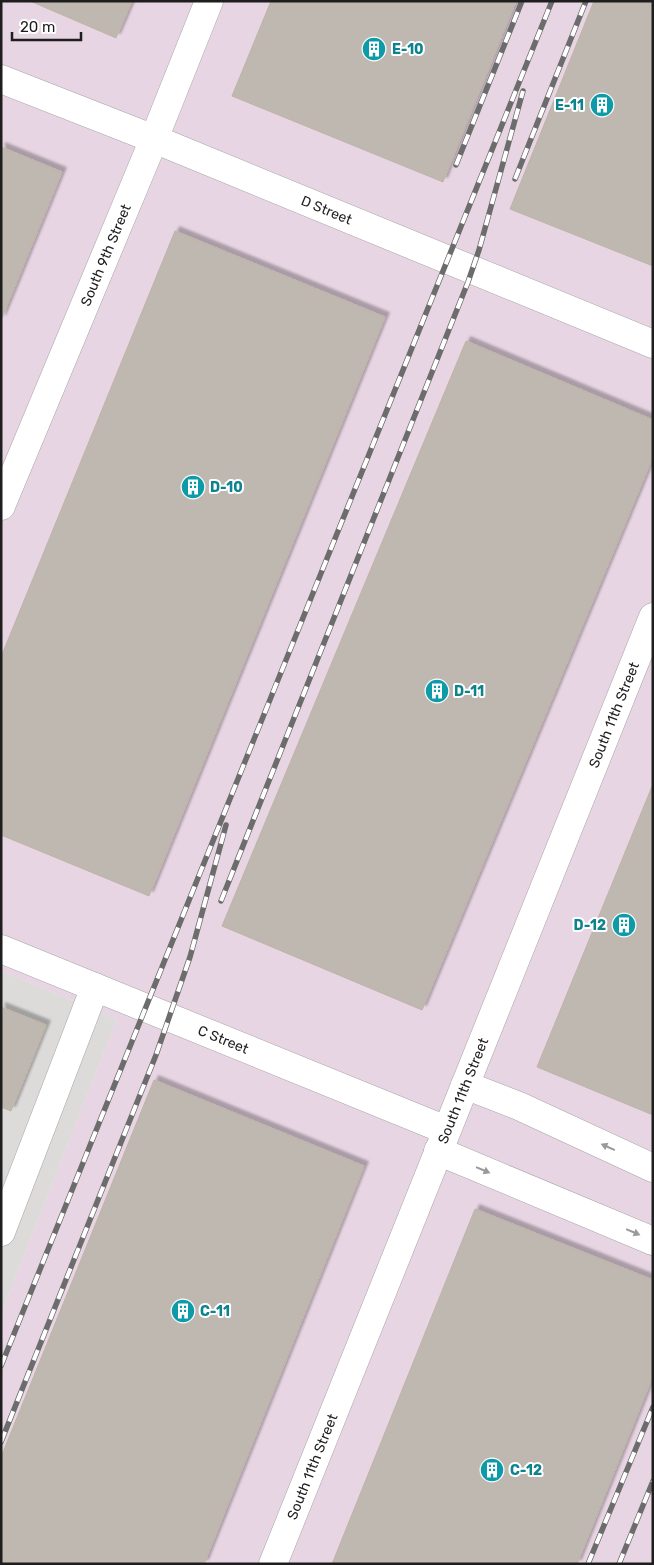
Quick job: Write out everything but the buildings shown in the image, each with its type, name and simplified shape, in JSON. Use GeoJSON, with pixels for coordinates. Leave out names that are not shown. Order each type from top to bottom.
{"type":"FeatureCollection","features":[{"type":"Feature","properties":{"kind":"lane","name":"South 9th Street"},"geometry":{"type":"LineString","coordinates":[[1,506],[154,139],[209,1]]}},
{"type":"Feature","properties":{"kind":"lane","name":"D Street"},"geometry":{"type":"LineString","coordinates":[[1,79],[154,139],[653,344]]}},
{"type":"Feature","properties":{"kind":"lane","name":"South 11th Street"},"geometry":{"type":"LineString","coordinates":[[273,1564],[653,616]]}},
{"type":"Feature","properties":{"kind":"lane","name":"C Street"},"geometry":{"type":"LineString","coordinates":[[1,949],[95,987],[442,1140],[653,1240]]}},
{"type":"Feature","properties":{"kind":"lane"},"geometry":{"type":"LineString","coordinates":[[1,1232],[95,987]]}},
{"type":"Feature","properties":{"kind":"lane"},"geometry":{"type":"LineString","coordinates":[[465,1085],[519,1106],[653,1168]]}},
{"type":"Feature","properties":{"kind":"shaded area"},"geometry":{"type":"Polygon","coordinates":[[[1,1],[653,1],[653,1564],[1,1564],[1,1314],[117,1019],[1,971],[1,1]]]}},
{"type":"Feature","properties":{"kind":"shaded area"},"geometry":{"type":"Polygon","coordinates":[[[1,971],[117,1019],[1,1314],[1,971]]]}},
{"type":"Feature","properties":{"kind":"railway"},"geometry":{"type":"LineString","coordinates":[[456,165],[522,1]]}},
{"type":"Feature","properties":{"kind":"railway"},"geometry":{"type":"LineString","coordinates":[[1,1366],[552,1]]}},
{"type":"Feature","properties":{"kind":"railway"},"geometry":{"type":"LineString","coordinates":[[515,179],[586,1]]}},
{"type":"Feature","properties":{"kind":"railway"},"geometry":{"type":"LineString","coordinates":[[221,901],[468,282],[479,250],[523,91]]}},
{"type":"Feature","properties":{"kind":"railway"},"geometry":{"type":"LineString","coordinates":[[1,1442],[156,1055],[190,957],[226,825]]}},
{"type":"Feature","properties":{"kind":"railway"},"geometry":{"type":"LineString","coordinates":[[588,1564],[653,1407]]}},
{"type":"Feature","properties":{"kind":"railway"},"geometry":{"type":"LineString","coordinates":[[619,1564],[653,1481]]}},
{"type":"Feature","properties":{"kind":"place","name":"E-10"},"geometry":{"type":"Point","coordinates":[374,49]}},
{"type":"Feature","properties":{"kind":"place","name":"E-11"},"geometry":{"type":"Point","coordinates":[602,105]}},
{"type":"Feature","properties":{"kind":"place","name":"D-10"},"geometry":{"type":"Point","coordinates":[193,487]}},
{"type":"Feature","properties":{"kind":"place","name":"D-11"},"geometry":{"type":"Point","coordinates":[437,691]}},
{"type":"Feature","properties":{"kind":"place","name":"D-12"},"geometry":{"type":"Point","coordinates":[624,925]}},
{"type":"Feature","properties":{"kind":"place","name":"C-11"},"geometry":{"type":"Point","coordinates":[183,1311]}},
{"type":"Feature","properties":{"kind":"place","name":"C-12"},"geometry":{"type":"Point","coordinates":[492,1470]}}]}
